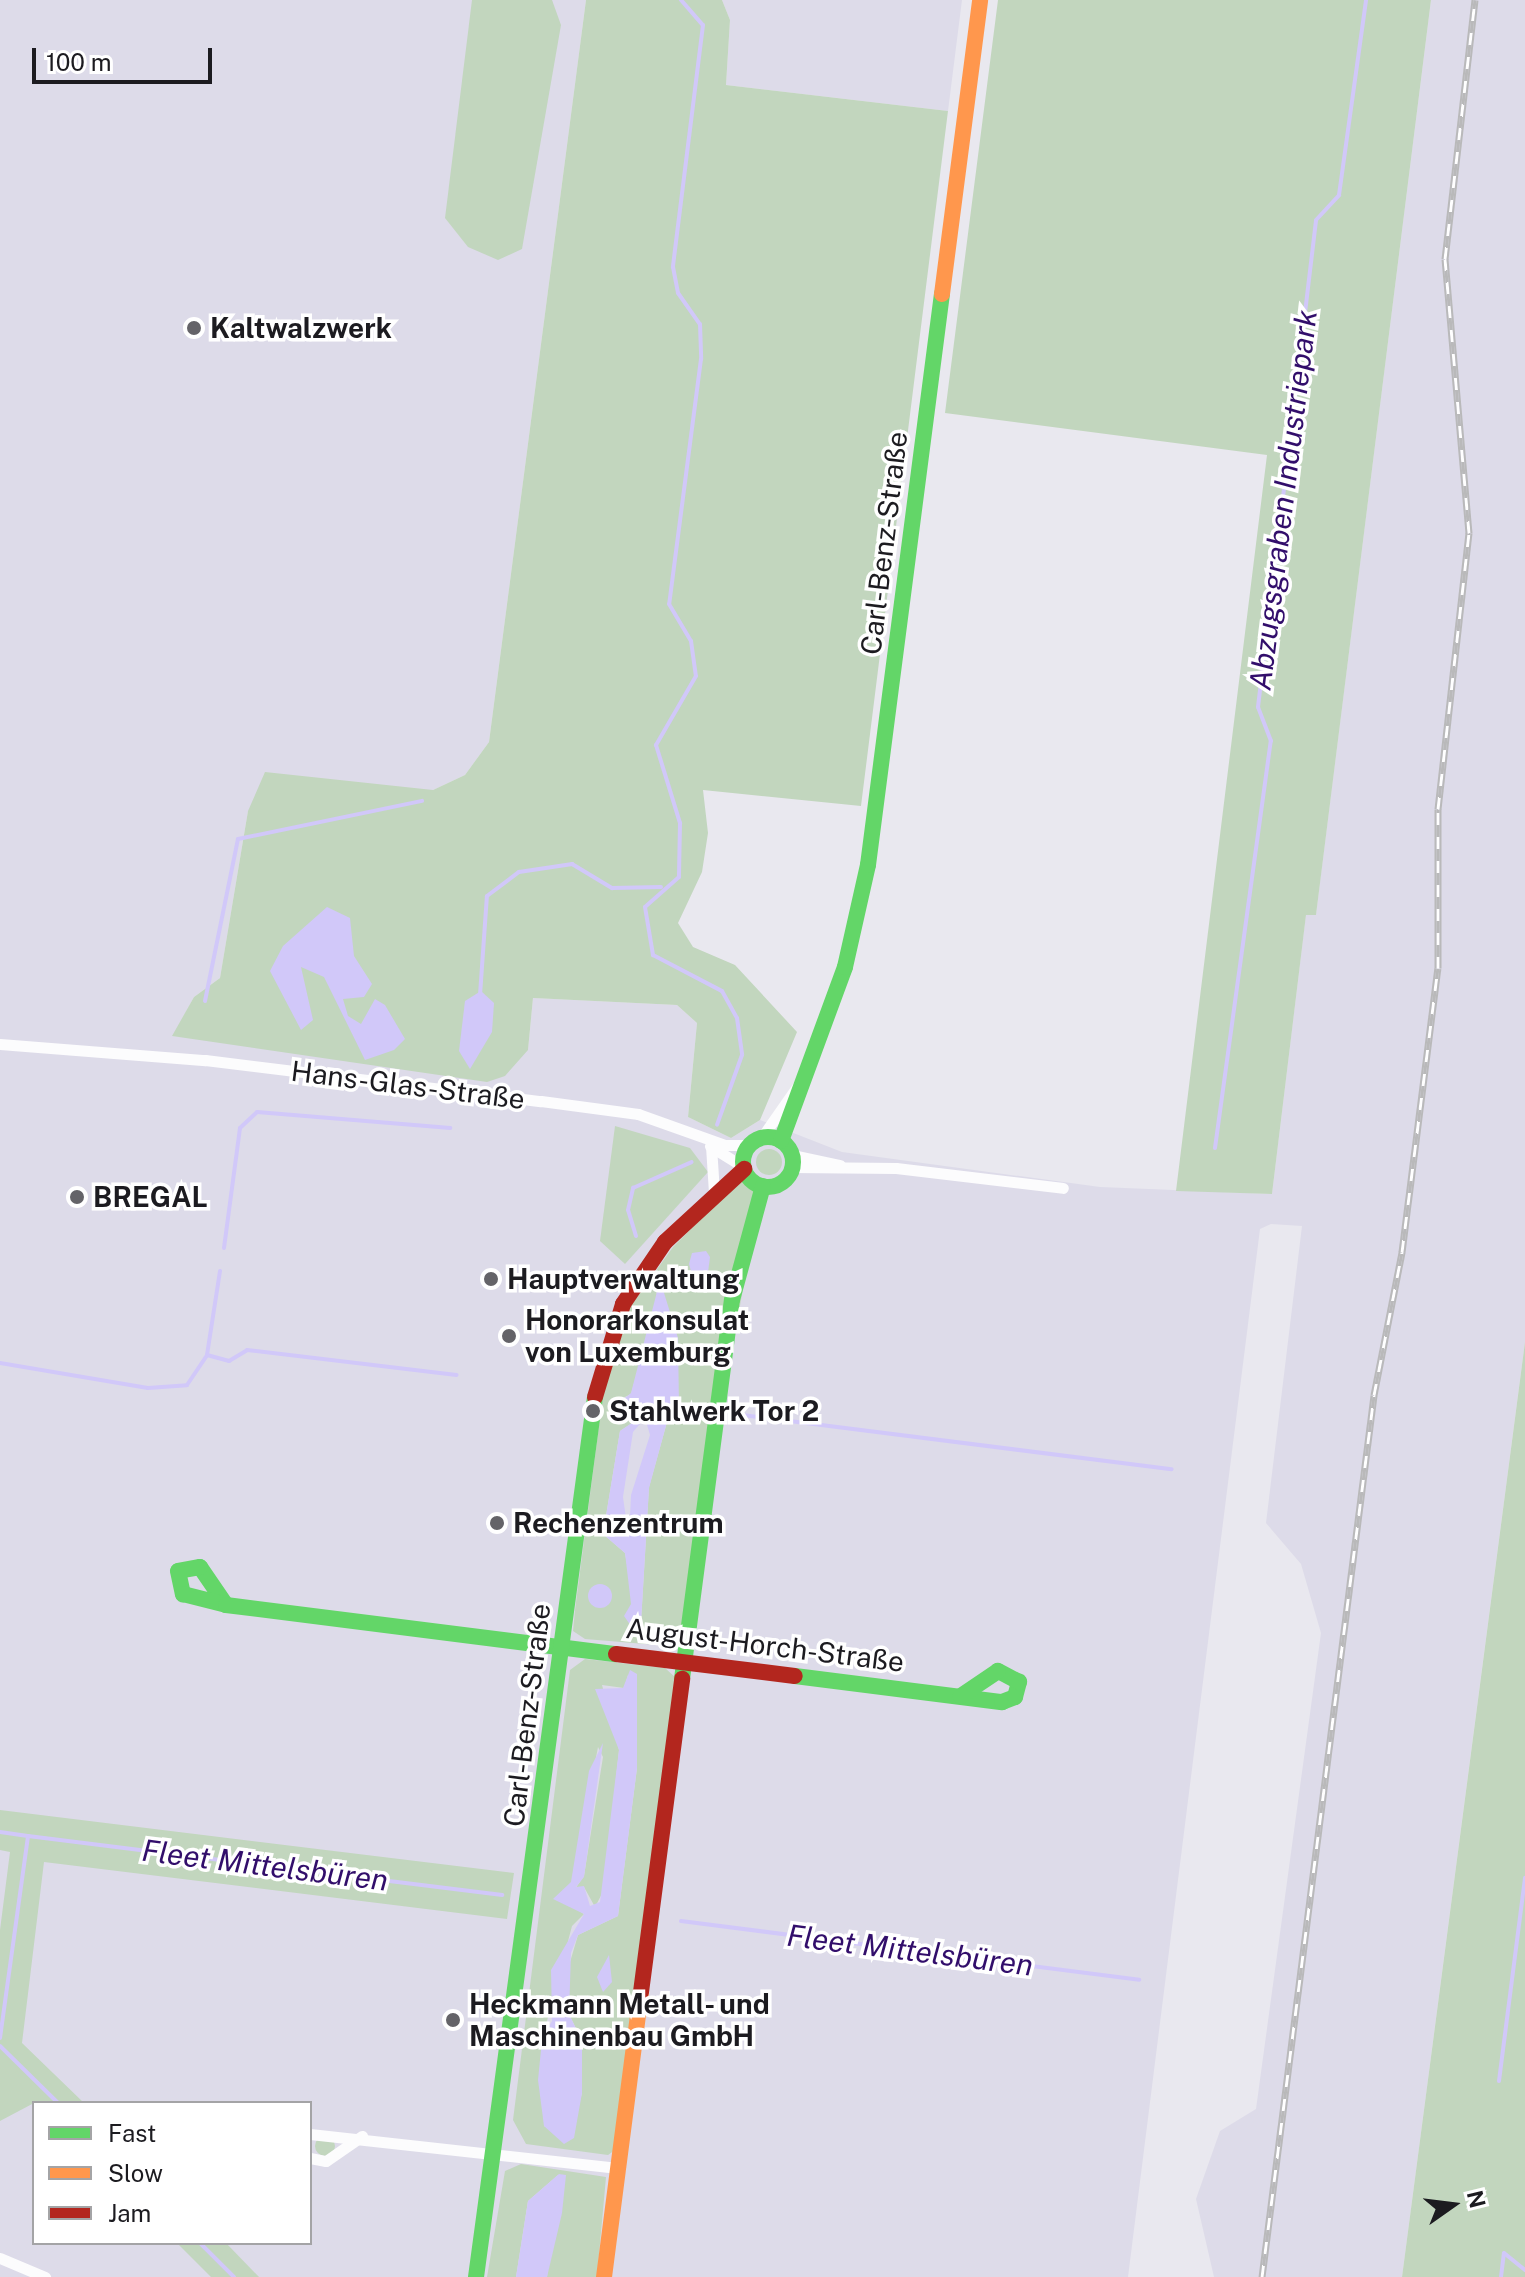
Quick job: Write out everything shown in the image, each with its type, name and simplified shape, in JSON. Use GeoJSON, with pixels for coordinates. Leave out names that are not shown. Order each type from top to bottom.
{"type":"FeatureCollection","features":[{"type":"Feature","properties":{"kind":"street","name":"Carl-Benz-Straße"},"geometry":{"type":"LineString","coordinates":[[781,1141],[799,1083],[845,967],[868,865],[980,0]]}},
{"type":"Feature","properties":{"kind":"street","name":"Hans-Glas-Straße"},"geometry":{"type":"LineString","coordinates":[[0,1044],[147,1061],[205,1060],[668,1122],[725,1145],[756,1141]]}},
{"type":"Feature","properties":{"kind":"street","name":"Carl-Benz-Straße"},"geometry":{"type":"LineString","coordinates":[[476,2277],[498,2151],[598,1377],[612,1329],[665,1242],[743,1168],[756,1141],[799,1083]]}},
{"type":"Feature","properties":{"kind":"street","name":"Hans-Glas-Straße"},"geometry":{"type":"LineString","coordinates":[[668,1122],[743,1168]]}},
{"type":"Feature","properties":{"kind":"street"},"geometry":{"type":"LineString","coordinates":[[756,1141],[781,1141],[792,1161]]}},
{"type":"Feature","properties":{"kind":"street"},"geometry":{"type":"LineString","coordinates":[[711,1146],[714,1193]]}},
{"type":"Feature","properties":{"kind":"street"},"geometry":{"type":"LineString","coordinates":[[792,1161],[1063,1188]]}},
{"type":"Feature","properties":{"kind":"street"},"geometry":{"type":"LineString","coordinates":[[763,1186],[781,1183],[792,1161]]}},
{"type":"Feature","properties":{"kind":"street"},"geometry":{"type":"LineString","coordinates":[[743,1168],[763,1186]]}},
{"type":"Feature","properties":{"kind":"street"},"geometry":{"type":"LineString","coordinates":[[604,2277],[732,1300],[763,1186]]}},
{"type":"Feature","properties":{"kind":"street","name":"August-Horch-Straße"},"geometry":{"type":"LineString","coordinates":[[226,1605],[961,1696]]}},
{"type":"Feature","properties":{"kind":"street"},"geometry":{"type":"LineString","coordinates":[[312,2134],[362,2136],[620,2168]]}},
{"type":"Feature","properties":{"kind":"street"},"geometry":{"type":"LineString","coordinates":[[312,2158],[326,2161],[362,2136]]}},
{"type":"Feature","properties":{"kind":"street"},"geometry":{"type":"LineString","coordinates":[[0,2258],[45,2277]]}},
{"type":"Feature","properties":{"kind":"shaded area"},"geometry":{"type":"Polygon","coordinates":[[[0,0],[586,0],[489,742],[465,775],[433,790],[248,811],[220,978],[194,997],[173,1036],[528,1050],[533,998],[677,1005],[697,1023],[688,1117],[731,1138],[760,1120],[842,1152],[1100,1187],[1272,1194],[1306,914],[1316,914],[1431,0],[1525,0],[1525,1342],[1402,2277],[1214,2277],[1196,2199],[1220,2131],[1256,2109],[1321,1633],[1301,1564],[1266,1523],[1302,1226],[1271,1224],[1260,1229],[1128,2277],[0,2277],[0,0]]]}},
{"type":"Feature","properties":{"kind":"shaded area"},"geometry":{"type":"Polygon","coordinates":[[[722,0],[962,0],[948,111],[726,85],[730,20],[722,0]]]}},
{"type":"Feature","properties":{"kind":"shaded area"},"geometry":{"type":"Polygon","coordinates":[[[327,907],[350,918],[354,956],[372,984],[364,997],[343,999],[348,1016],[361,1024],[375,999],[385,1005],[405,1039],[394,1050],[365,1060],[324,977],[301,967],[313,1020],[301,1030],[270,971],[283,946],[327,907]]]}},
{"type":"Feature","properties":{"kind":"shaded area"},"geometry":{"type":"Polygon","coordinates":[[[481,991],[494,1003],[492,1032],[470,1069],[459,1051],[465,1001],[481,991]]]}},
{"type":"Feature","properties":{"kind":"shaded area"},"geometry":{"type":"Polygon","coordinates":[[[706,1251],[710,1257],[706,1288],[694,1282],[689,1264],[692,1253],[706,1251]]]}},
{"type":"Feature","properties":{"kind":"shaded area"},"geometry":{"type":"Polygon","coordinates":[[[660,1280],[678,1338],[679,1407],[667,1422],[649,1488],[640,1639],[624,1616],[631,1604],[625,1553],[603,1534],[620,1431],[654,1408],[617,1405],[631,1393],[660,1280]],[[645,1418],[633,1432],[623,1497],[629,1539],[631,1495],[650,1435],[645,1418]]]}},
{"type":"Feature","properties":{"kind":"shaded area"},"geometry":{"type":"Polygon","coordinates":[[[600,1584],[608,1588],[612,1596],[608,1604],[600,1608],[592,1604],[588,1596],[592,1588],[600,1584]]]}},
{"type":"Feature","properties":{"kind":"shaded area"},"geometry":{"type":"Polygon","coordinates":[[[630,1670],[637,1674],[637,1768],[618,1916],[578,1935],[571,1953],[569,2014],[582,2041],[582,2093],[574,2138],[564,2144],[544,2126],[538,2080],[542,2040],[552,2021],[551,1970],[584,1914],[553,1899],[571,1882],[589,1771],[603,1743],[584,1877],[576,1887],[584,1886],[590,1906],[600,1902],[619,1750],[595,1689],[623,1688],[630,1670]]]}},
{"type":"Feature","properties":{"kind":"shaded area"},"geometry":{"type":"Polygon","coordinates":[[[609,1955],[612,1982],[603,1992],[597,1977],[609,1955]]]}},
{"type":"Feature","properties":{"kind":"shaded area"},"geometry":{"type":"Polygon","coordinates":[[[559,2174],[566,2175],[562,2213],[547,2277],[516,2277],[528,2201],[559,2174]]]}},
{"type":"Feature","properties":{"kind":"green space"},"geometry":{"type":"Polygon","coordinates":[[[472,0],[552,0],[561,25],[522,249],[498,260],[468,247],[445,218],[472,0]]]}},
{"type":"Feature","properties":{"kind":"green space"},"geometry":{"type":"Polygon","coordinates":[[[586,0],[722,0],[730,20],[726,85],[948,111],[861,806],[703,790],[708,833],[702,872],[678,923],[693,947],[735,965],[797,1032],[760,1120],[731,1138],[688,1117],[697,1023],[677,1005],[533,998],[528,1050],[505,1076],[487,1082],[172,1036],[194,997],[220,978],[248,811],[265,772],[433,790],[465,775],[489,742],[586,0]]]}},
{"type":"Feature","properties":{"kind":"green space"},"geometry":{"type":"Polygon","coordinates":[[[998,0],[1431,0],[1316,915],[1306,915],[1272,1194],[1176,1191],[1267,455],[945,413],[998,0]]]}},
{"type":"Feature","properties":{"kind":"green space"},"geometry":{"type":"Polygon","coordinates":[[[615,1126],[690,1148],[708,1172],[625,1264],[600,1241],[615,1126]]]}},
{"type":"Feature","properties":{"kind":"green space"},"geometry":{"type":"Polygon","coordinates":[[[769,1149],[778,1153],[782,1162],[778,1171],[769,1175],[760,1171],[756,1162],[760,1153],[769,1149]]]}},
{"type":"Feature","properties":{"kind":"green space"},"geometry":{"type":"Polygon","coordinates":[[[741,1179],[759,1196],[681,1647],[585,1639],[573,1631],[605,1380],[627,1311],[673,1247],[741,1179]],[[662,1284],[655,1288],[658,1298],[631,1394],[623,1398],[623,1411],[655,1408],[620,1431],[603,1534],[625,1553],[640,1639],[649,1487],[667,1422],[679,1407],[662,1284]]]}},
{"type":"Feature","properties":{"kind":"green space"},"geometry":{"type":"Polygon","coordinates":[[[1525,1342],[1525,2277],[1402,2277],[1476,1715],[1525,1342]]]}},
{"type":"Feature","properties":{"kind":"green space"},"geometry":{"type":"Polygon","coordinates":[[[585,1659],[665,1668],[676,1678],[615,2150],[608,2155],[526,2144],[513,2120],[570,1670],[585,1659]],[[628,1675],[624,1688],[602,1685],[619,1750],[604,1890],[595,1907],[584,1887],[575,1889],[584,1876],[603,1757],[598,1747],[572,1882],[560,1899],[584,1914],[572,1926],[542,2040],[544,2126],[570,2140],[582,2093],[582,2041],[569,2014],[568,1969],[578,1935],[618,1916],[637,1768],[637,1675],[628,1675]]]}},
{"type":"Feature","properties":{"kind":"green space"},"geometry":{"type":"Polygon","coordinates":[[[0,1810],[514,1873],[507,1919],[44,1862],[22,2043],[82,2101],[32,2101],[32,2104],[0,2121],[0,1930],[10,1852],[0,1850],[0,1810]]]}},
{"type":"Feature","properties":{"kind":"green space"},"geometry":{"type":"Polygon","coordinates":[[[325,2136],[332,2139],[335,2146],[332,2153],[325,2156],[318,2153],[315,2146],[318,2139],[325,2136]]]}},
{"type":"Feature","properties":{"kind":"green space"},"geometry":{"type":"Polygon","coordinates":[[[521,2164],[606,2177],[597,2277],[547,2277],[558,2175],[528,2201],[516,2277],[487,2277],[505,2171],[521,2164]]]}},
{"type":"Feature","properties":{"kind":"green space"},"geometry":{"type":"Polygon","coordinates":[[[179,2245],[228,2245],[259,2277],[211,2277],[179,2245]]]}},
{"type":"Feature","properties":{"kind":"waterway","name":"Fleet Mittelsbüren"},"geometry":{"type":"LineString","coordinates":[[681,0],[703,25],[673,267],[678,293],[700,324],[701,359],[669,604],[691,641],[696,676],[656,745],[680,823],[679,877],[645,907],[653,955],[722,991],[737,1018],[742,1055],[717,1125]]}},
{"type":"Feature","properties":{"kind":"waterway","name":"Abzugsgraben Industriepark"},"geometry":{"type":"LineString","coordinates":[[1215,1148],[1271,741],[1258,707],[1316,220],[1339,195],[1366,0]]}},
{"type":"Feature","properties":{"kind":"waterway"},"geometry":{"type":"LineString","coordinates":[[205,1001],[238,839],[422,801]]}},
{"type":"Feature","properties":{"kind":"waterway"},"geometry":{"type":"LineString","coordinates":[[480,995],[487,896],[519,872],[572,864],[612,888],[661,887]]}},
{"type":"Feature","properties":{"kind":"waterway"},"geometry":{"type":"LineString","coordinates":[[224,1248],[240,1128],[257,1112],[450,1128]]}},
{"type":"Feature","properties":{"kind":"waterway","name":"Fleet Mittelsbüren"},"geometry":{"type":"LineString","coordinates":[[636,1236],[628,1210],[633,1188],[692,1162]]}},
{"type":"Feature","properties":{"kind":"waterway"},"geometry":{"type":"LineString","coordinates":[[0,1363],[148,1388],[187,1385],[207,1355],[220,1271]]}},
{"type":"Feature","properties":{"kind":"waterway","name":"Fleet Mittelsbüren"},"geometry":{"type":"LineString","coordinates":[[207,1355],[229,1361],[247,1350],[457,1375]]}},
{"type":"Feature","properties":{"kind":"waterway","name":"Fleet Mittelsbüren"},"geometry":{"type":"LineString","coordinates":[[742,1415],[1172,1469]]}},
{"type":"Feature","properties":{"kind":"waterway","name":"Fleet Mittelsbüren"},"geometry":{"type":"LineString","coordinates":[[0,1832],[28,1836]]}},
{"type":"Feature","properties":{"kind":"waterway","name":"Fleet Mittelsbüren"},"geometry":{"type":"LineString","coordinates":[[0,2038],[28,1836],[502,1895]]}},
{"type":"Feature","properties":{"kind":"waterway"},"geometry":{"type":"LineString","coordinates":[[1499,2081],[1525,1878]]}},
{"type":"Feature","properties":{"kind":"waterway","name":"Fleet Mittelsbüren"},"geometry":{"type":"LineString","coordinates":[[681,1921],[1139,1980]]}},
{"type":"Feature","properties":{"kind":"waterway","name":"Fleet Mittelsbüren"},"geometry":{"type":"LineString","coordinates":[[0,2046],[56,2101]]}},
{"type":"Feature","properties":{"kind":"waterway","name":"Fleet Mittelsbüren"},"geometry":{"type":"LineString","coordinates":[[202,2245],[234,2277]]}},
{"type":"Feature","properties":{"kind":"waterway"},"geometry":{"type":"LineString","coordinates":[[1501,2277],[1504,2253],[1525,2270]]}},
{"type":"Feature","properties":{"kind":"railway"},"geometry":{"type":"LineString","coordinates":[[1262,2277],[1374,1395],[1402,1252],[1438,968],[1438,809],[1469,533],[1445,259],[1475,0]]}},
{"type":"Feature","properties":{"kind":"traffic: fast"},"geometry":{"type":"LineString","coordinates":[[781,1141],[845,967],[868,865],[942,294]]}},
{"type":"Feature","properties":{"kind":"traffic: fast"},"geometry":{"type":"LineString","coordinates":[[768,1137],[785,1145],[793,1162],[785,1179],[768,1187],[751,1179],[743,1162],[751,1145],[768,1137]]}},
{"type":"Feature","properties":{"kind":"traffic: fast"},"geometry":{"type":"LineString","coordinates":[[682,1679],[732,1300],[763,1186]]}},
{"type":"Feature","properties":{"kind":"traffic: fast"},"geometry":{"type":"LineString","coordinates":[[476,2277],[595,1397]]}},
{"type":"Feature","properties":{"kind":"traffic: fast"},"geometry":{"type":"LineString","coordinates":[[226,1605],[200,1567],[178,1571],[183,1594],[226,1605],[616,1654]]}},
{"type":"Feature","properties":{"kind":"traffic: fast"},"geometry":{"type":"LineString","coordinates":[[795,1676],[1002,1702],[1015,1697],[1019,1682],[998,1671],[961,1696]]}},
{"type":"Feature","properties":{"kind":"traffic: slow"},"geometry":{"type":"LineString","coordinates":[[942,294],[980,0]]}},
{"type":"Feature","properties":{"kind":"traffic: slow"},"geometry":{"type":"LineString","coordinates":[[604,2277],[641,1992]]}},
{"type":"Feature","properties":{"kind":"traffic: jam"},"geometry":{"type":"LineString","coordinates":[[595,1397],[623,1304],[665,1242],[744,1169]]}},
{"type":"Feature","properties":{"kind":"traffic: jam"},"geometry":{"type":"LineString","coordinates":[[616,1654],[795,1676]]}},
{"type":"Feature","properties":{"kind":"traffic: jam"},"geometry":{"type":"LineString","coordinates":[[641,1992],[682,1679]]}},
{"type":"Feature","properties":{"kind":"place","name":"Kaltwalzwerk"},"geometry":{"type":"Point","coordinates":[194,328]}},
{"type":"Feature","properties":{"kind":"place","name":"BREGAL"},"geometry":{"type":"Point","coordinates":[77,1197]}},
{"type":"Feature","properties":{"kind":"place","name":"Hauptverwaltung"},"geometry":{"type":"Point","coordinates":[491,1279]}},
{"type":"Feature","properties":{"kind":"place","name":"Honorarkonsulat von Luxemburg"},"geometry":{"type":"Point","coordinates":[509,1336]}},
{"type":"Feature","properties":{"kind":"place","name":"Stahlwerk Tor 2"},"geometry":{"type":"Point","coordinates":[593,1411]}},
{"type":"Feature","properties":{"kind":"place","name":"Rechenzentrum"},"geometry":{"type":"Point","coordinates":[497,1523]}},
{"type":"Feature","properties":{"kind":"place","name":"Heckmann Metall- und Maschinenbau GmbH"},"geometry":{"type":"Point","coordinates":[453,2020]}}]}
